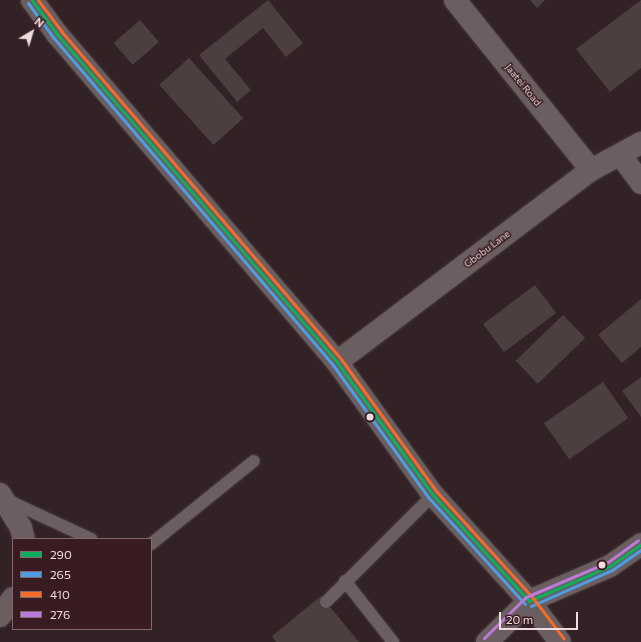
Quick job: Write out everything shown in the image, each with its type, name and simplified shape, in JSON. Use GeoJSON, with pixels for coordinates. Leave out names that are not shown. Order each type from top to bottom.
{"type":"FeatureCollection","features":[{"type":"Feature","properties":{"kind":"main road"},"geometry":{"type":"LineString","coordinates":[[32,0],[57,34],[336,362],[433,495],[529,601],[560,642]]}},
{"type":"Feature","properties":{"kind":"main road","name":"Jaatei Road"},"geometry":{"type":"LineString","coordinates":[[455,0],[591,170]]}},
{"type":"Feature","properties":{"kind":"main road","name":"Gbobu Lane"},"geometry":{"type":"LineString","coordinates":[[336,362],[591,170],[621,156],[641,142]]}},
{"type":"Feature","properties":{"kind":"main road"},"geometry":{"type":"LineString","coordinates":[[621,156],[641,183]]}},
{"type":"Feature","properties":{"kind":"main road"},"geometry":{"type":"LineString","coordinates":[[2,496],[23,538]]}},
{"type":"Feature","properties":{"kind":"main road"},"geometry":{"type":"LineString","coordinates":[[486,642],[529,601],[610,566],[638,552]]}},
{"type":"Feature","properties":{"kind":"main road"},"geometry":{"type":"LineString","coordinates":[[0,616],[12,599]]}},
{"type":"Feature","properties":{"kind":"lane"},"geometry":{"type":"LineString","coordinates":[[152,543],[254,461]]}},
{"type":"Feature","properties":{"kind":"lane"},"geometry":{"type":"LineString","coordinates":[[326,602],[345,581],[433,495]]}},
{"type":"Feature","properties":{"kind":"lane"},"geometry":{"type":"LineString","coordinates":[[2,496],[89,538]]}},
{"type":"Feature","properties":{"kind":"lane"},"geometry":{"type":"LineString","coordinates":[[345,581],[393,642]]}},
{"type":"Feature","properties":{"kind":"building"},"geometry":{"type":"Polygon","coordinates":[[[268,0],[303,43],[286,57],[263,28],[225,59],[251,90],[237,102],[199,55],[268,0]]]}},
{"type":"Feature","properties":{"kind":"building"},"geometry":{"type":"Polygon","coordinates":[[[530,0],[545,0],[537,8],[530,0]]]}},
{"type":"Feature","properties":{"kind":"building"},"geometry":{"type":"Polygon","coordinates":[[[641,0],[641,68],[610,92],[576,49],[641,0]]]}},
{"type":"Feature","properties":{"kind":"building"},"geometry":{"type":"Polygon","coordinates":[[[140,20],[159,42],[133,65],[114,43],[140,20]]]}},
{"type":"Feature","properties":{"kind":"building"},"geometry":{"type":"Polygon","coordinates":[[[189,58],[243,118],[213,145],[159,85],[189,58]]]}},
{"type":"Feature","properties":{"kind":"building"},"geometry":{"type":"Polygon","coordinates":[[[535,285],[556,313],[504,352],[483,324],[535,285]]]}},
{"type":"Feature","properties":{"kind":"building"},"geometry":{"type":"Polygon","coordinates":[[[641,299],[641,347],[622,363],[598,335],[641,299]]]}},
{"type":"Feature","properties":{"kind":"building"},"geometry":{"type":"Polygon","coordinates":[[[563,315],[585,338],[538,384],[516,361],[563,315]]]}},
{"type":"Feature","properties":{"kind":"building"},"geometry":{"type":"Polygon","coordinates":[[[641,377],[641,417],[622,391],[641,377]]]}},
{"type":"Feature","properties":{"kind":"building"},"geometry":{"type":"Polygon","coordinates":[[[603,382],[628,418],[569,459],[544,423],[603,382]]]}},
{"type":"Feature","properties":{"kind":"building"},"geometry":{"type":"Polygon","coordinates":[[[321,596],[359,642],[276,642],[272,636],[321,596]]]}},
{"type":"Feature","properties":{"kind":"transit line","name":"290"},"geometry":{"type":"LineString","coordinates":[[32,0],[57,34],[337,362],[433,495],[529,601]]}},
{"type":"Feature","properties":{"kind":"transit line","name":"410"},"geometry":{"type":"LineString","coordinates":[[38,0],[61,31],[341,359],[437,492],[533,598],[564,639]]}},
{"type":"Feature","properties":{"kind":"transit line","name":"265"},"geometry":{"type":"LineString","coordinates":[[28,3],[53,37],[333,365],[429,498],[525,604]]}},
{"type":"Feature","properties":{"kind":"transit line","name":"276"},"geometry":{"type":"LineString","coordinates":[[484,638],[526,597],[608,562],[638,540]]}},
{"type":"Feature","properties":{"kind":"transit line","name":"290"},"geometry":{"type":"LineString","coordinates":[[529,601],[610,566],[641,544]]}},
{"type":"Feature","properties":{"kind":"transit line","name":"265"},"geometry":{"type":"LineString","coordinates":[[531,606],[612,570],[641,550]]}}]}
